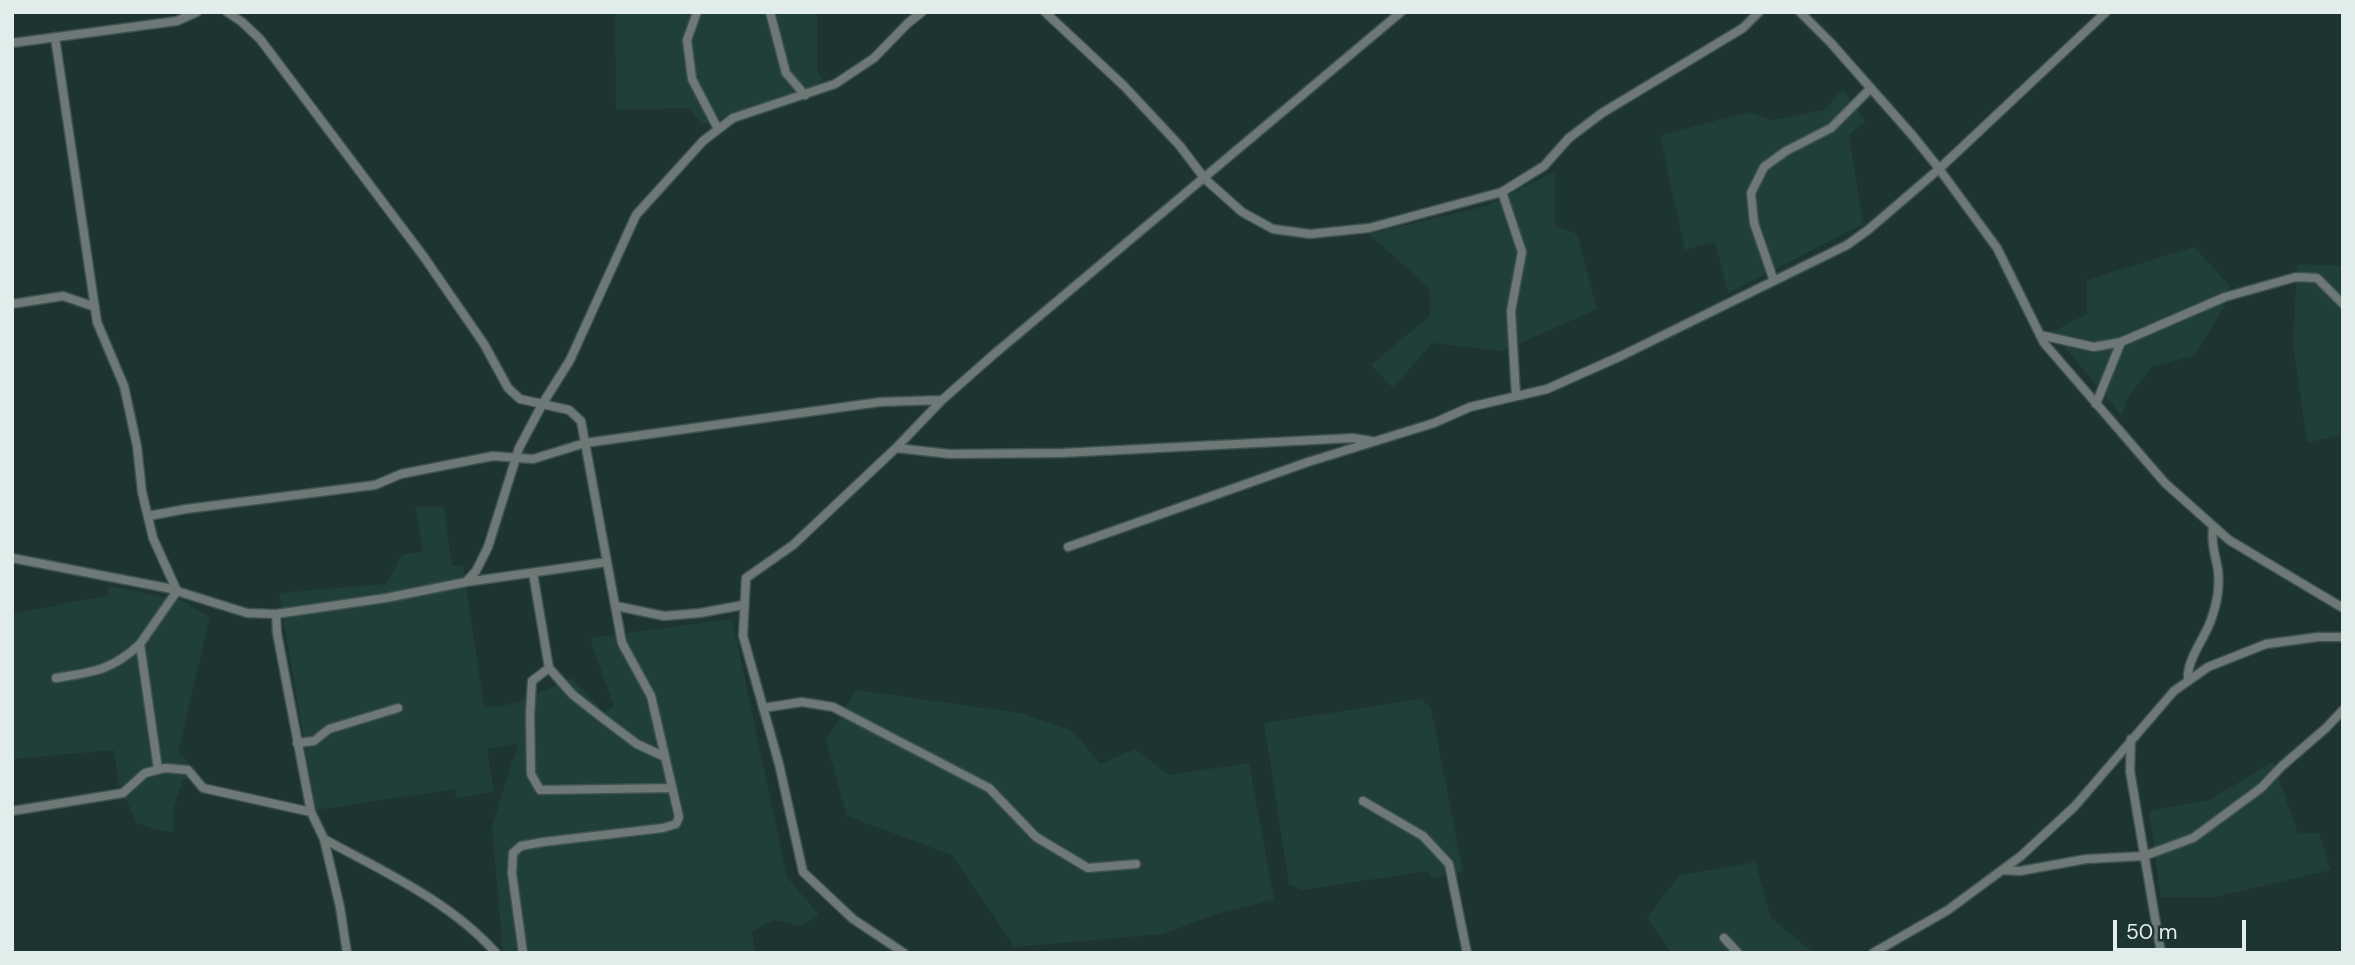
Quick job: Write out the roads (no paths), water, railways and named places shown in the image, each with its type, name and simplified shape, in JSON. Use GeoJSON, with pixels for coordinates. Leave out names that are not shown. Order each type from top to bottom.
{"type":"FeatureCollection","features":[{"type":"Feature","properties":{"kind":"lane"},"geometry":{"type":"LineString","coordinates":[[12,43],[177,21],[197,12]]}},
{"type":"Feature","properties":{"kind":"lane"},"geometry":{"type":"LineString","coordinates":[[227,12],[260,39],[355,163],[469,322],[508,388],[520,400],[569,410],[581,421],[622,643],[650,696],[679,817],[676,824],[663,828],[521,846],[513,853],[512,873],[523,953]]}},
{"type":"Feature","properties":{"kind":"lane"},"geometry":{"type":"LineString","coordinates":[[697,12],[687,40],[692,79],[718,130]]}},
{"type":"Feature","properties":{"kind":"lane"},"geometry":{"type":"LineString","coordinates":[[770,12],[786,73],[805,95]]}},
{"type":"Feature","properties":{"kind":"lane"},"geometry":{"type":"LineString","coordinates":[[466,582],[488,547],[519,448],[542,403],[570,360],[636,215],[703,141],[733,118],[835,84],[874,58],[922,12]]}},
{"type":"Feature","properties":{"kind":"lane"},"geometry":{"type":"LineString","coordinates":[[1045,12],[1124,86],[1180,146],[1205,179],[1242,212],[1273,229],[1310,234],[1369,228],[1502,192],[1544,166],[1569,138],[1602,113],[1743,27],[1759,12]]}},
{"type":"Feature","properties":{"kind":"lane"},"geometry":{"type":"LineString","coordinates":[[904,953],[853,919],[803,872],[779,764],[743,636],[746,578],[793,545],[896,448],[942,400],[1401,12]]}},
{"type":"Feature","properties":{"kind":"lane"},"geometry":{"type":"LineString","coordinates":[[1800,12],[1871,88],[1939,169],[1997,248],[2044,343],[2165,483],[2229,540],[2343,608]]}},
{"type":"Feature","properties":{"kind":"lane"},"geometry":{"type":"LineString","coordinates":[[1068,547],[1308,462],[1434,424],[1470,407],[1547,389],[1621,356],[1847,245],[1939,169],[2106,12]]}},
{"type":"Feature","properties":{"kind":"lane"},"geometry":{"type":"LineString","coordinates":[[55,37],[97,322],[124,386],[137,446],[142,492],[153,538],[177,591]]}},
{"type":"Feature","properties":{"kind":"lane"},"geometry":{"type":"LineString","coordinates":[[1774,281],[1754,223],[1751,193],[1764,167],[1786,151],[1831,128],[1871,88]]}},
{"type":"Feature","properties":{"kind":"lane"},"geometry":{"type":"LineString","coordinates":[[1502,192],[1522,252],[1511,311],[1516,396]]}},
{"type":"Feature","properties":{"kind":"lane"},"geometry":{"type":"LineString","coordinates":[[2040,335],[2094,347],[2122,342],[2225,297],[2296,277],[2317,278],[2343,304]]}},
{"type":"Feature","properties":{"kind":"lane"},"geometry":{"type":"LineString","coordinates":[[12,304],[63,296],[95,307]]}},
{"type":"Feature","properties":{"kind":"lane"},"geometry":{"type":"LineString","coordinates":[[2096,404],[2122,342]]}},
{"type":"Feature","properties":{"kind":"lane"},"geometry":{"type":"LineString","coordinates":[[148,516],[375,485],[401,474],[493,456],[533,459],[585,443],[880,402],[942,400]]}},
{"type":"Feature","properties":{"kind":"lane"},"geometry":{"type":"LineString","coordinates":[[896,448],[950,454],[1062,453],[1353,438],[1376,441]]}},
{"type":"Feature","properties":{"kind":"lane"},"geometry":{"type":"LineString","coordinates":[[2188,681],[2187,669],[2212,618],[2218,592],[2218,571],[2211,544],[2213,526]]}},
{"type":"Feature","properties":{"kind":"lane"},"geometry":{"type":"LineString","coordinates":[[12,558],[177,591],[247,613],[276,614],[386,598],[466,582],[607,562]]}},
{"type":"Feature","properties":{"kind":"lane"},"geometry":{"type":"LineString","coordinates":[[533,573],[549,668],[573,695],[604,720],[638,744],[664,757]]}},
{"type":"Feature","properties":{"kind":"lane"},"geometry":{"type":"LineString","coordinates":[[56,678],[99,672],[120,661],[140,644],[177,591]]}},
{"type":"Feature","properties":{"kind":"lane"},"geometry":{"type":"LineString","coordinates":[[615,606],[664,616],[743,605]]}},
{"type":"Feature","properties":{"kind":"lane"},"geometry":{"type":"LineString","coordinates":[[276,614],[277,633],[311,812],[324,839],[340,907],[347,953]]}},
{"type":"Feature","properties":{"kind":"lane"},"geometry":{"type":"LineString","coordinates":[[1873,953],[1948,910],[2021,856],[2075,806],[2174,691],[2208,667],[2266,644],[2343,637]]}},
{"type":"Feature","properties":{"kind":"lane"},"geometry":{"type":"LineString","coordinates":[[140,644],[159,769]]}},
{"type":"Feature","properties":{"kind":"lane"},"geometry":{"type":"LineString","coordinates":[[549,668],[532,681],[531,774],[540,790],[672,788]]}},
{"type":"Feature","properties":{"kind":"lane"},"geometry":{"type":"LineString","coordinates":[[763,708],[802,702],[833,707],[989,788],[1036,837],[1088,868],[1136,864]]}},
{"type":"Feature","properties":{"kind":"lane"},"geometry":{"type":"LineString","coordinates":[[298,743],[314,741],[329,729],[398,708]]}},
{"type":"Feature","properties":{"kind":"lane"},"geometry":{"type":"LineString","coordinates":[[2003,870],[2020,871],[2086,859],[2144,856],[2193,838],[2261,788],[2343,710]]}},
{"type":"Feature","properties":{"kind":"lane"},"geometry":{"type":"LineString","coordinates":[[2131,739],[2130,771],[2161,953]]}},
{"type":"Feature","properties":{"kind":"lane"},"geometry":{"type":"LineString","coordinates":[[12,811],[123,793],[145,773],[159,769],[188,770],[203,788],[311,812]]}},
{"type":"Feature","properties":{"kind":"lane"},"geometry":{"type":"LineString","coordinates":[[1363,801],[1423,836],[1449,864],[1467,953]]}},
{"type":"Feature","properties":{"kind":"lane"},"geometry":{"type":"LineString","coordinates":[[324,839],[430,897],[480,934],[496,953]]}},
{"type":"Feature","properties":{"kind":"lane"},"geometry":{"type":"LineString","coordinates":[[1724,938],[1738,953]]}}]}
